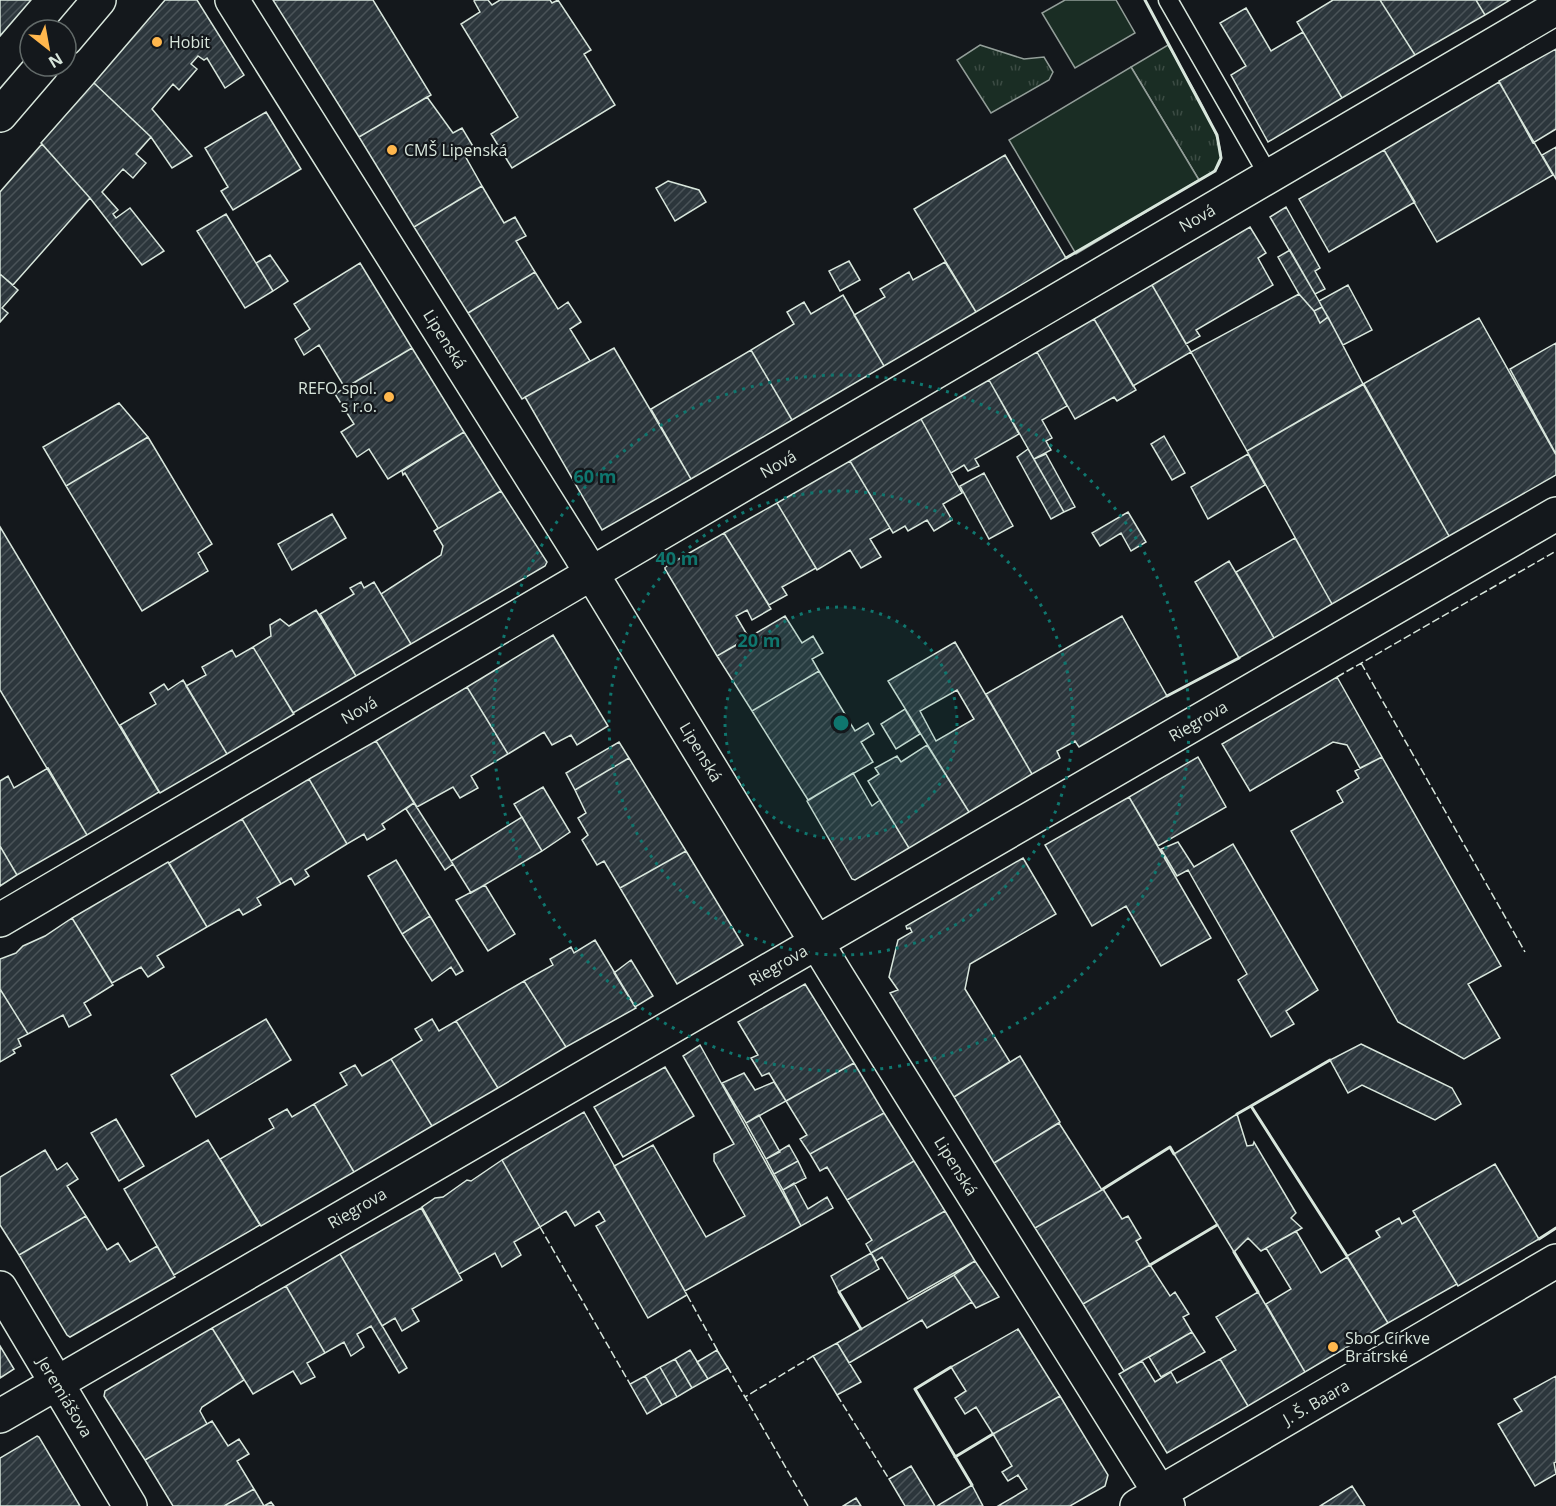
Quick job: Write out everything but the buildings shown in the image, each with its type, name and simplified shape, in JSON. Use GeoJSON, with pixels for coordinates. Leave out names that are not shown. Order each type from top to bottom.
{"type":"FeatureCollection","features":[{"type":"Feature","properties":{"kind":"street","name":"Lipenská"},"geometry":{"type":"LineString","coordinates":[[232,0],[592,574],[1155,1502]]}},
{"type":"Feature","properties":{"kind":"street"},"geometry":{"type":"LineString","coordinates":[[78,22],[91,3]]}},
{"type":"Feature","properties":{"kind":"street","name":"Nová"},"geometry":{"type":"LineString","coordinates":[[0,920],[1556,8]]}},
{"type":"Feature","properties":{"kind":"street"},"geometry":{"type":"LineString","coordinates":[[0,115],[32,78]]}},
{"type":"Feature","properties":{"kind":"street","name":"Riegrova"},"geometry":{"type":"LineString","coordinates":[[0,1416],[1556,514]]}},
{"type":"Feature","properties":{"kind":"street","name":"J. Š. Baara"},"geometry":{"type":"LineString","coordinates":[[1155,1502],[1556,1261]]}},
{"type":"Feature","properties":{"kind":"street","name":"Jeremiášova"},"geometry":{"type":"LineString","coordinates":[[0,1288],[130,1506]]}},
{"type":"Feature","properties":{"kind":"lane"},"geometry":{"type":"LineString","coordinates":[[1168,0],[1269,176]]}},
{"type":"Feature","properties":{"kind":"green space"},"geometry":{"type":"Polygon","coordinates":[[[1065,0],[1116,0],[1135,33],[1075,68],[1042,13],[1065,0]]]}},
{"type":"Feature","properties":{"kind":"green space"},"geometry":{"type":"Polygon","coordinates":[[[980,45],[1024,59],[1044,57],[1053,72],[1049,80],[991,113],[957,60],[980,45]]]}},
{"type":"Feature","properties":{"kind":"green space"},"geometry":{"type":"Polygon","coordinates":[[[1168,45],[1209,118],[1220,147],[1221,158],[1218,166],[1213,172],[1199,180],[1131,67],[1168,45]]]}},
{"type":"Feature","properties":{"kind":"green space"},"geometry":{"type":"Polygon","coordinates":[[[1131,67],[1199,180],[1076,254],[1009,140],[1131,67]]]}},
{"type":"Feature","properties":{"kind":"fence"},"geometry":{"type":"LineString","coordinates":[[1337,677],[1556,551]]}},
{"type":"Feature","properties":{"kind":"fence"},"geometry":{"type":"LineString","coordinates":[[1361,663],[1525,952]]}},
{"type":"Feature","properties":{"kind":"fence"},"geometry":{"type":"LineString","coordinates":[[540,1227],[630,1384]]}},
{"type":"Feature","properties":{"kind":"fence"},"geometry":{"type":"LineString","coordinates":[[687,1295],[719,1353]]}},
{"type":"Feature","properties":{"kind":"fence"},"geometry":{"type":"LineString","coordinates":[[808,1506],[745,1397],[813,1356]]}},
{"type":"Feature","properties":{"kind":"fence"},"geometry":{"type":"LineString","coordinates":[[727,1366],[745,1397]]}},
{"type":"Feature","properties":{"kind":"fence"},"geometry":{"type":"LineString","coordinates":[[837,1395],[889,1479]]}},
{"type":"Feature","properties":{"kind":"wall"},"geometry":{"type":"LineString","coordinates":[[1066,258],[1215,171],[1221,158],[1217,135],[1145,0]]}},
{"type":"Feature","properties":{"kind":"wall"},"geometry":{"type":"LineString","coordinates":[[1167,696],[1239,658]]}},
{"type":"Feature","properties":{"kind":"wall"},"geometry":{"type":"LineString","coordinates":[[1251,1106],[1330,1060]]}},
{"type":"Feature","properties":{"kind":"wall"},"geometry":{"type":"LineString","coordinates":[[1237,1114],[1251,1106],[1347,1256]]}},
{"type":"Feature","properties":{"kind":"wall"},"geometry":{"type":"LineString","coordinates":[[1103,1189],[1170,1147],[1174,1154]]}},
{"type":"Feature","properties":{"kind":"wall"},"geometry":{"type":"LineString","coordinates":[[1150,1265],[1217,1225]]}},
{"type":"Feature","properties":{"kind":"wall"},"geometry":{"type":"LineString","coordinates":[[1539,1239],[1556,1228]]}},
{"type":"Feature","properties":{"kind":"wall"},"geometry":{"type":"LineString","coordinates":[[1234,1252],[1258,1292]]}},
{"type":"Feature","properties":{"kind":"wall"},"geometry":{"type":"LineString","coordinates":[[839,1292],[861,1329]]}},
{"type":"Feature","properties":{"kind":"wall"},"geometry":{"type":"LineString","coordinates":[[951,1367],[915,1389],[972,1485]]}},
{"type":"Feature","properties":{"kind":"wall"},"geometry":{"type":"LineString","coordinates":[[955,1457],[993,1434]]}},
{"type":"Feature","properties":{"kind":"place","name":"Hobit"},"geometry":{"type":"Point","coordinates":[157,42]}},
{"type":"Feature","properties":{"kind":"place","name":"CMŠ Lipenská"},"geometry":{"type":"Point","coordinates":[392,150]}},
{"type":"Feature","properties":{"kind":"place","name":"REFO spol. s r.o."},"geometry":{"type":"Point","coordinates":[389,397]}},
{"type":"Feature","properties":{"kind":"place","name":"Sbor Církve Bratrské"},"geometry":{"type":"Point","coordinates":[1333,1347]}}]}
